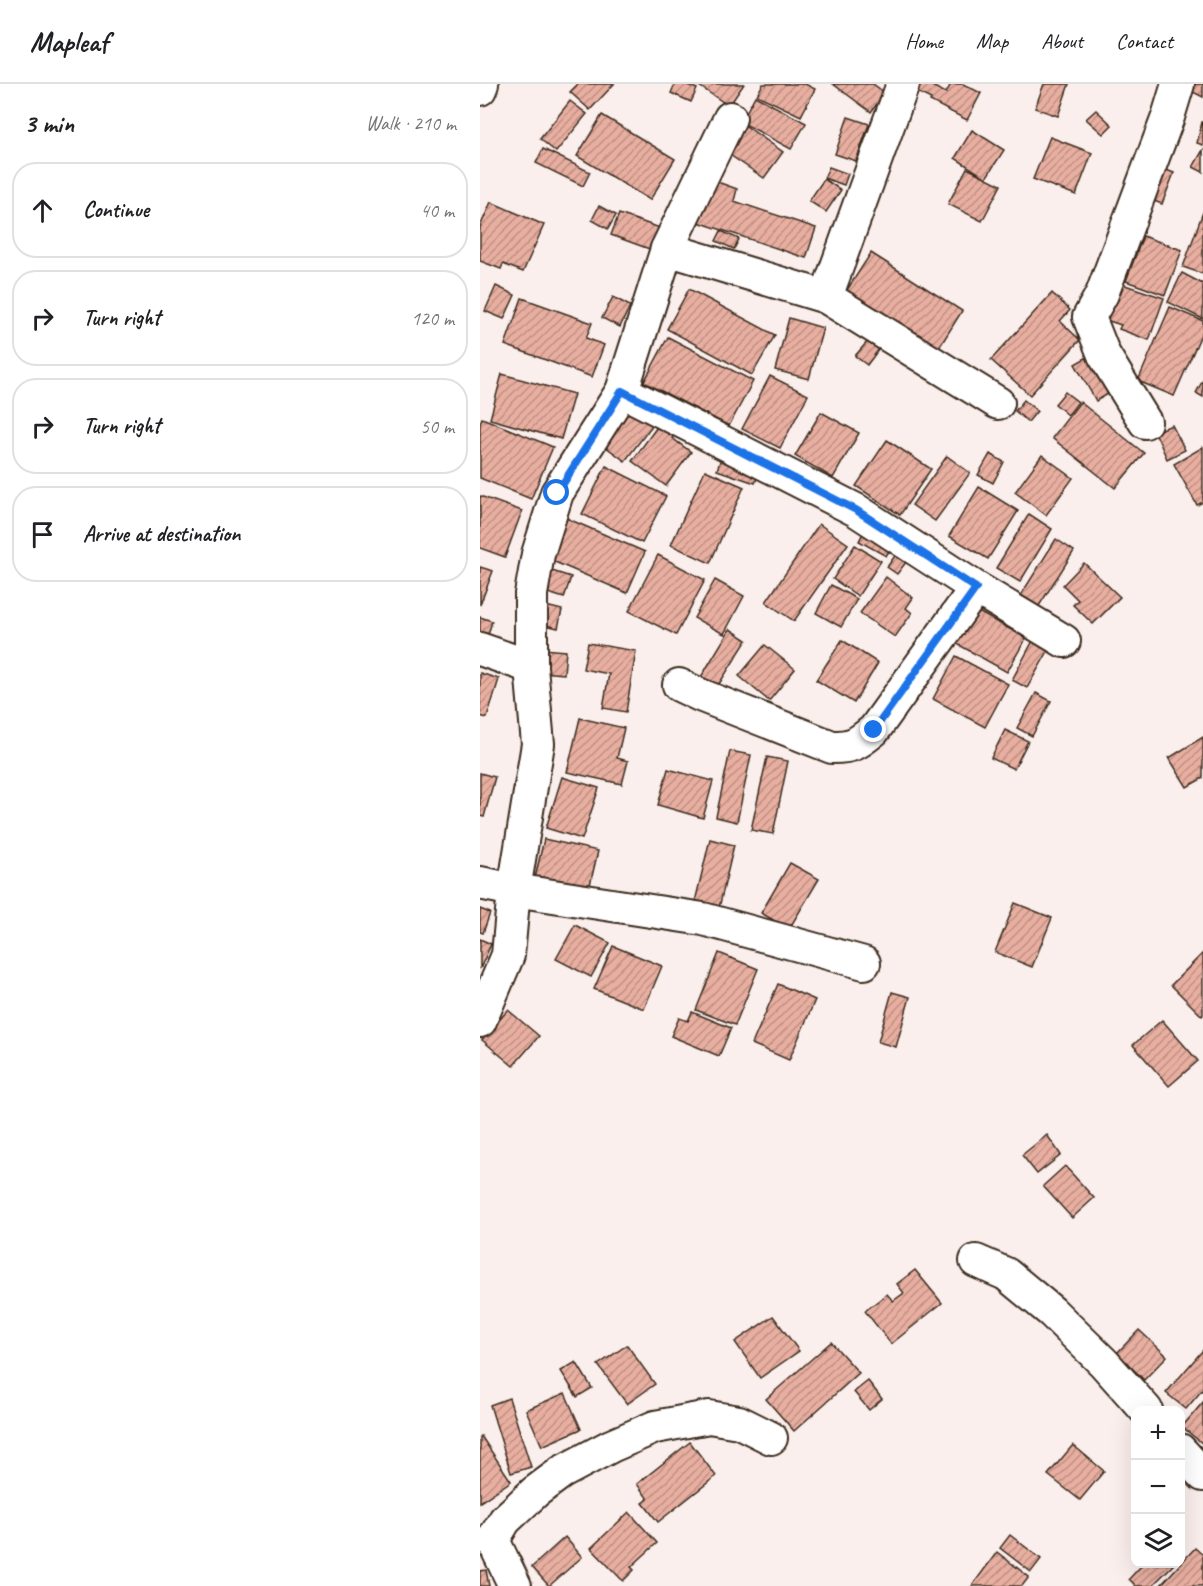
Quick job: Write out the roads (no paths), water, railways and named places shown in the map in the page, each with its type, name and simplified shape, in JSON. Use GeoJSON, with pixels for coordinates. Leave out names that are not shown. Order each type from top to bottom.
{"type":"FeatureCollection","features":[{"type":"Feature","properties":{"kind":"street"},"geometry":{"type":"LineString","coordinates":[[480,89],[482,84]]}},
{"type":"Feature","properties":{"kind":"street"},"geometry":{"type":"LineString","coordinates":[[826,297],[903,84]]}},
{"type":"Feature","properties":{"kind":"street"},"geometry":{"type":"LineString","coordinates":[[1145,422],[1104,355],[1089,317],[1102,294],[1168,117],[1178,84]]}},
{"type":"Feature","properties":{"kind":"street"},"geometry":{"type":"LineString","coordinates":[[480,1021],[508,955],[514,890],[538,744],[531,667],[531,594],[538,554],[557,493],[622,391],[667,249],[730,118]]}},
{"type":"Feature","properties":{"kind":"street"},"geometry":{"type":"LineString","coordinates":[[667,249],[826,297],[998,403]]}},
{"type":"Feature","properties":{"kind":"street"},"geometry":{"type":"LineString","coordinates":[[622,391],[856,510],[976,588],[1064,641]]}},
{"type":"Feature","properties":{"kind":"street"},"geometry":{"type":"LineString","coordinates":[[679,685],[832,747],[847,747],[859,742],[874,730],[976,588]]}},
{"type":"Feature","properties":{"kind":"street"},"geometry":{"type":"LineString","coordinates":[[480,649],[531,667]]}},
{"type":"Feature","properties":{"kind":"street"},"geometry":{"type":"LineString","coordinates":[[480,884],[703,919],[864,963]]}},
{"type":"Feature","properties":{"kind":"street"},"geometry":{"type":"LineString","coordinates":[[976,1261],[1006,1274],[1052,1312],[1104,1363],[1142,1406]]}},
{"type":"Feature","properties":{"kind":"street"},"geometry":{"type":"LineString","coordinates":[[515,1586],[486,1539],[535,1492],[562,1472],[611,1446],[655,1427],[709,1417],[739,1422],[771,1438]]}},
{"type":"Feature","properties":{"kind":"street"},"geometry":{"type":"LineString","coordinates":[[1185,1455],[1203,1475]]}}]}
